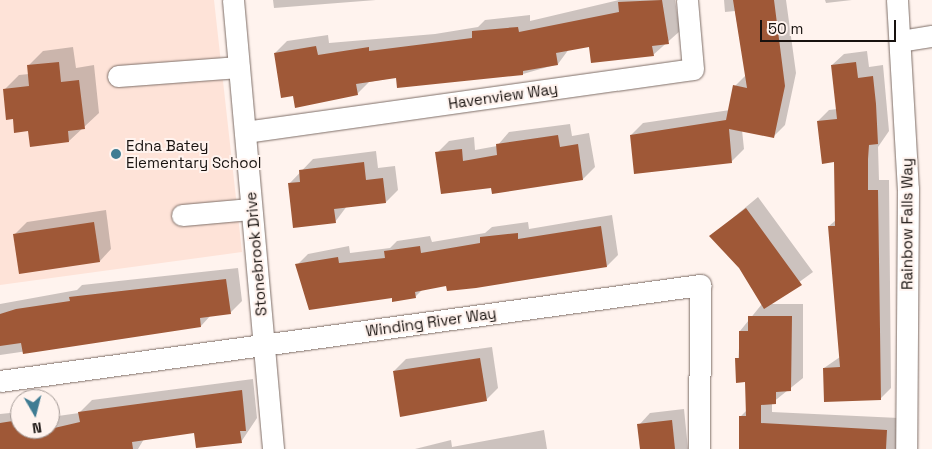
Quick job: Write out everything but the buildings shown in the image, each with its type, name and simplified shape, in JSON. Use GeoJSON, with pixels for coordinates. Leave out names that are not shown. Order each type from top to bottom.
{"type":"FeatureCollection","features":[{"type":"Feature","properties":{"kind":"street","name":"Stonebrook Drive"},"geometry":{"type":"LineString","coordinates":[[233,0],[272,449]]}},
{"type":"Feature","properties":{"kind":"street","name":"Havenview Way"},"geometry":{"type":"LineString","coordinates":[[245,132],[693,69],[687,0]]}},
{"type":"Feature","properties":{"kind":"street","name":"Rainbow Falls Way"},"geometry":{"type":"LineString","coordinates":[[897,0],[908,190],[906,449]]}},
{"type":"Feature","properties":{"kind":"street"},"geometry":{"type":"LineString","coordinates":[[900,41],[932,36]]}},
{"type":"Feature","properties":{"kind":"street"},"geometry":{"type":"LineString","coordinates":[[118,76],[239,67]]}},
{"type":"Feature","properties":{"kind":"street"},"geometry":{"type":"LineString","coordinates":[[182,215],[252,209]]}},
{"type":"Feature","properties":{"kind":"street","name":"Winding River Way"},"geometry":{"type":"LineString","coordinates":[[0,381],[700,285],[699,449]]}},
{"type":"Feature","properties":{"kind":"shaded area","name":"Edna Batey Elementary School"},"geometry":{"type":"Polygon","coordinates":[[[0,0],[214,0],[242,252],[0,285],[0,0]]]}},
{"type":"Feature","properties":{"kind":"place","name":"Edna Batey Elementary School"},"geometry":{"type":"Point","coordinates":[116,154]}}]}
